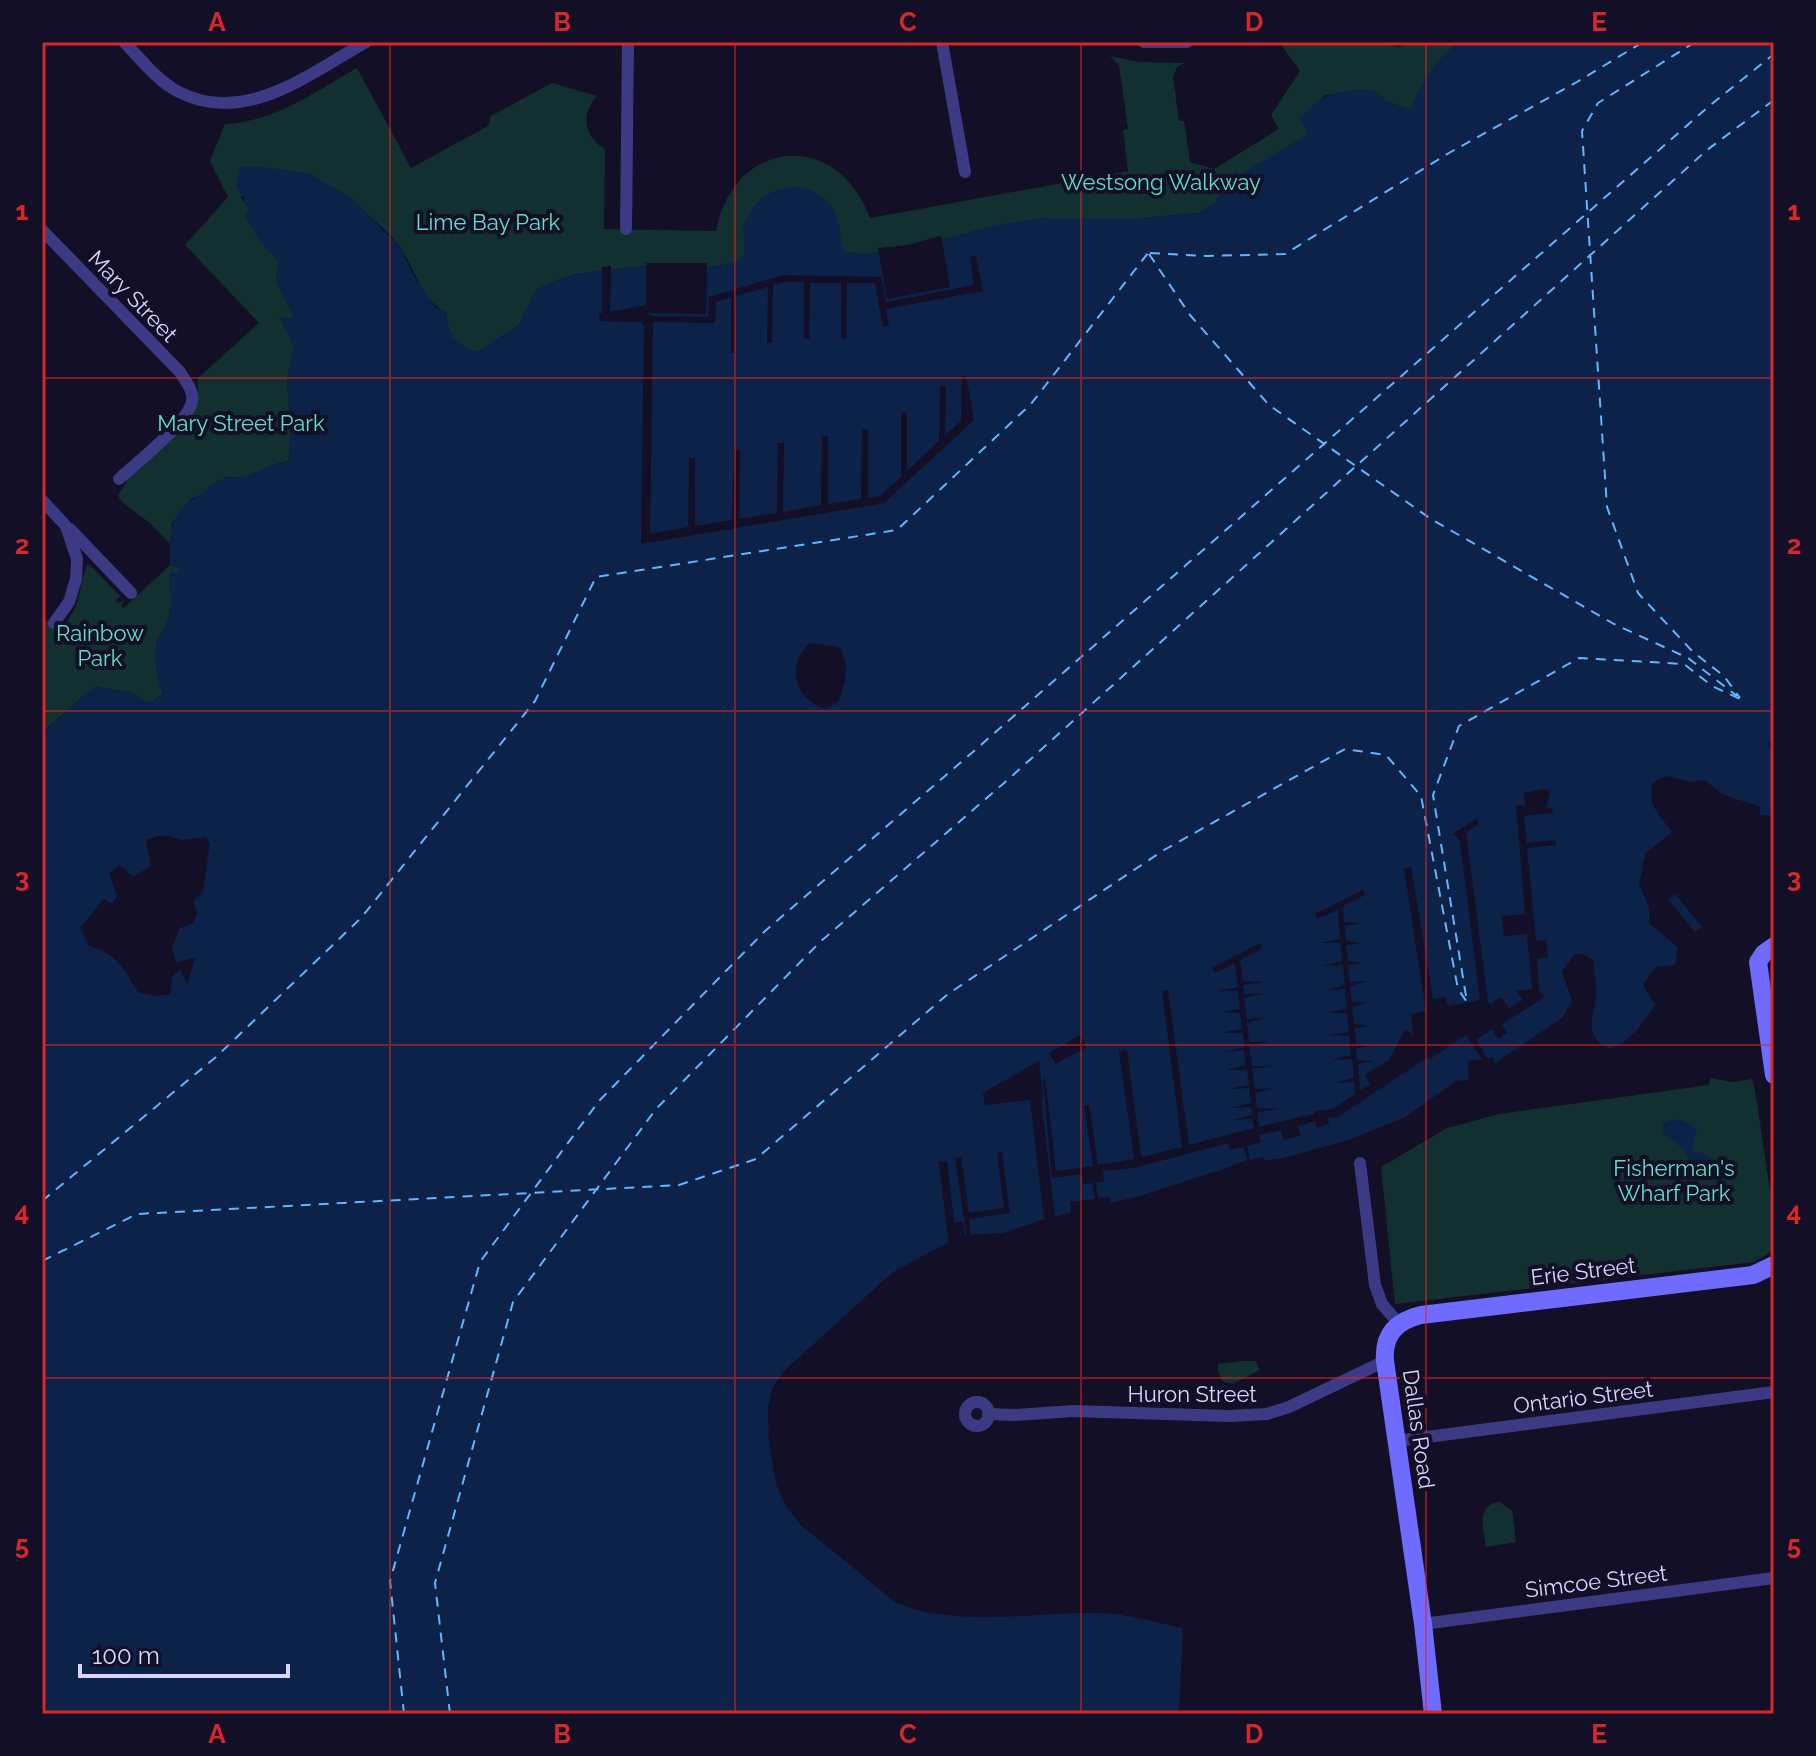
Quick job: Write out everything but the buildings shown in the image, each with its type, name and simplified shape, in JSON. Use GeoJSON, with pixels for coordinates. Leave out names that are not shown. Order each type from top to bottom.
{"type":"FeatureCollection","features":[{"type":"Feature","properties":{"kind":"street"},"geometry":{"type":"LineString","coordinates":[[124,42],[176,91],[199,100],[223,104],[276,93],[366,42]]}},
{"type":"Feature","properties":{"kind":"street"},"geometry":{"type":"LineString","coordinates":[[626,229],[628,42]]}},
{"type":"Feature","properties":{"kind":"street"},"geometry":{"type":"LineString","coordinates":[[942,42],[965,172]]}},
{"type":"Feature","properties":{"kind":"street"},"geometry":{"type":"LineString","coordinates":[[1144,42],[1187,42]]}},
{"type":"Feature","properties":{"kind":"street","name":"Mary Street"},"geometry":{"type":"LineString","coordinates":[[42,230],[180,372],[192,392],[192,404],[182,420],[119,479]]}},
{"type":"Feature","properties":{"kind":"street"},"geometry":{"type":"LineString","coordinates":[[42,500],[131,593]]}},
{"type":"Feature","properties":{"kind":"street"},"geometry":{"type":"LineString","coordinates":[[54,623],[69,602],[76,579],[77,559],[66,526]]}},
{"type":"Feature","properties":{"kind":"street"},"geometry":{"type":"LineString","coordinates":[[1774,947],[1764,953],[1758,962],[1768,998],[1774,1075]]}},
{"type":"Feature","properties":{"kind":"street"},"geometry":{"type":"LineString","coordinates":[[1360,1163],[1375,1285],[1382,1304],[1399,1324]]}},
{"type":"Feature","properties":{"kind":"street","name":"Erie Street"},"geometry":{"type":"LineString","coordinates":[[1399,1324],[1431,1313],[1753,1275],[1774,1265]]}},
{"type":"Feature","properties":{"kind":"street","name":"Dallas Road"},"geometry":{"type":"LineString","coordinates":[[1399,1324],[1386,1339],[1385,1361],[1433,1714]]}},
{"type":"Feature","properties":{"kind":"street","name":"Huron Street"},"geometry":{"type":"LineString","coordinates":[[988,1414],[1075,1411],[1229,1416],[1267,1414],[1289,1407],[1385,1361]]}},
{"type":"Feature","properties":{"kind":"street","name":"Ontario Street"},"geometry":{"type":"LineString","coordinates":[[1396,1441],[1774,1392]]}},
{"type":"Feature","properties":{"kind":"street","name":"Simcoe Street"},"geometry":{"type":"LineString","coordinates":[[1423,1624],[1774,1578]]}},
{"type":"Feature","properties":{"kind":"green space"},"geometry":{"type":"Polygon","coordinates":[[[1279,42],[1367,42],[1400,47],[1409,42],[1460,42],[1430,73],[1411,110],[1387,102],[1373,90],[1326,95],[1300,119],[1309,134],[1239,176],[1236,172],[1224,184],[1215,203],[1199,213],[1143,218],[1044,218],[997,225],[908,249],[864,254],[843,252],[837,226],[745,233],[744,256],[733,263],[697,269],[643,266],[576,274],[545,285],[536,291],[519,325],[477,352],[458,343],[449,327],[446,312],[424,292],[405,254],[350,197],[344,194],[240,196],[249,209],[245,218],[266,248],[275,255],[279,265],[276,280],[293,315],[291,319],[280,317],[294,345],[287,382],[291,426],[289,461],[246,477],[226,477],[192,498],[172,523],[170,544],[118,495],[129,478],[198,401],[198,378],[259,323],[185,245],[228,197],[210,161],[225,124],[277,112],[357,68],[411,168],[488,126],[491,116],[552,83],[597,96],[588,110],[587,125],[592,138],[605,149],[604,229],[716,231],[726,200],[743,177],[764,162],[788,156],[812,158],[835,169],[855,189],[870,218],[1128,171],[1123,130],[1128,129],[1119,66],[1110,56],[1139,62],[1184,63],[1177,67],[1173,77],[1179,121],[1184,121],[1190,162],[1214,169],[1279,129],[1271,115],[1300,71],[1279,42]]]}},
{"type":"Feature","properties":{"kind":"green space","name":"Rainbow Park"},"geometry":{"type":"Polygon","coordinates":[[[87,565],[120,596],[116,601],[118,603],[125,600],[121,606],[124,608],[170,565],[179,567],[179,573],[170,574],[170,613],[156,648],[163,694],[149,704],[131,692],[94,687],[45,730],[42,741],[42,621],[45,619],[57,632],[66,623],[75,607],[87,565]]]}},
{"type":"Feature","properties":{"kind":"green space","name":"Fisherman's Wharf Park"},"geometry":{"type":"Polygon","coordinates":[[[1710,1078],[1732,1082],[1752,1079],[1774,1218],[1774,1244],[1769,1253],[1754,1262],[1395,1304],[1381,1167],[1447,1128],[1499,1114],[1709,1085],[1710,1078]]]}},
{"type":"Feature","properties":{"kind":"green space"},"geometry":{"type":"Polygon","coordinates":[[[1255,1361],[1260,1370],[1233,1384],[1222,1381],[1218,1364],[1255,1361]]]}},
{"type":"Feature","properties":{"kind":"green space"},"geometry":{"type":"Polygon","coordinates":[[[1500,1502],[1512,1511],[1516,1542],[1486,1547],[1484,1513],[1487,1507],[1500,1502]]]}},
{"type":"Feature","properties":{"kind":"water"},"geometry":{"type":"Polygon","coordinates":[[[1460,42],[1774,42],[1774,739],[1768,743],[1774,753],[1774,816],[1759,815],[1761,807],[1724,795],[1704,780],[1690,782],[1667,776],[1653,782],[1653,804],[1672,832],[1645,854],[1639,884],[1649,907],[1649,923],[1678,947],[1675,965],[1655,967],[1643,985],[1655,1005],[1636,1031],[1617,1046],[1610,1049],[1595,1037],[1592,1030],[1596,1000],[1593,960],[1583,954],[1575,954],[1562,971],[1572,1001],[1562,1018],[1470,1080],[1456,1081],[1404,1118],[1345,1141],[1283,1158],[1233,1166],[1140,1196],[1044,1219],[1004,1233],[962,1235],[893,1272],[784,1371],[772,1389],[768,1407],[769,1445],[777,1487],[787,1508],[802,1526],[895,1602],[941,1615],[994,1617],[1109,1613],[1183,1628],[1179,1714],[42,1714],[42,741],[45,731],[94,687],[131,692],[149,704],[163,695],[156,651],[170,611],[170,573],[179,573],[179,567],[170,567],[171,535],[176,517],[188,502],[219,480],[248,476],[271,465],[289,461],[291,426],[287,382],[294,345],[279,317],[291,319],[293,315],[276,280],[279,265],[275,255],[266,248],[245,218],[249,209],[236,185],[240,167],[308,173],[350,197],[400,247],[415,278],[436,308],[446,312],[449,327],[458,343],[477,352],[519,325],[536,291],[576,274],[643,266],[697,269],[733,262],[744,256],[745,233],[742,233],[755,205],[778,190],[792,187],[819,195],[831,206],[837,216],[843,251],[864,254],[908,249],[997,225],[1044,218],[1143,218],[1199,213],[1215,203],[1224,184],[1236,171],[1239,175],[1308,134],[1299,119],[1316,103],[1332,94],[1374,90],[1387,102],[1411,110],[1430,72],[1460,42]],[[810,643],[798,662],[797,681],[807,698],[826,709],[839,701],[845,680],[845,660],[839,647],[810,643]],[[158,836],[146,840],[151,866],[133,877],[120,865],[109,873],[117,896],[112,904],[104,899],[80,928],[89,946],[113,958],[138,992],[157,996],[170,994],[172,977],[180,969],[187,984],[195,958],[176,962],[172,947],[180,928],[194,923],[197,913],[193,902],[203,891],[210,844],[206,837],[181,840],[158,836]]]}},
{"type":"Feature","properties":{"kind":"water"},"geometry":{"type":"Polygon","coordinates":[[[1675,894],[1702,927],[1695,932],[1668,899],[1675,894]]]}},
{"type":"Feature","properties":{"kind":"water"},"geometry":{"type":"Polygon","coordinates":[[[1676,1119],[1688,1123],[1697,1131],[1693,1151],[1705,1154],[1716,1162],[1697,1181],[1702,1204],[1688,1199],[1686,1194],[1689,1162],[1685,1152],[1663,1133],[1663,1123],[1676,1119]]]}},
{"type":"Feature","properties":{"kind":"pier"},"geometry":{"type":"Polygon","coordinates":[[[941,236],[950,287],[887,299],[878,248],[907,245],[941,236]]]}},
{"type":"Feature","properties":{"kind":"pier"},"geometry":{"type":"Polygon","coordinates":[[[976,256],[983,291],[886,309],[889,326],[883,327],[875,283],[847,283],[846,339],[841,339],[841,283],[810,283],[809,339],[804,339],[804,282],[773,285],[772,343],[767,343],[768,287],[736,296],[735,353],[731,353],[731,297],[716,302],[715,323],[653,322],[650,534],[688,527],[689,458],[695,458],[695,526],[732,520],[734,450],[740,450],[739,519],[777,513],[778,443],[784,443],[783,512],[821,505],[822,436],[828,436],[828,504],[861,499],[862,429],[868,429],[868,498],[880,496],[901,477],[901,412],[907,412],[907,471],[939,441],[940,386],[946,386],[945,435],[961,421],[962,376],[966,375],[974,420],[884,503],[641,544],[644,326],[641,322],[599,321],[599,314],[602,313],[602,267],[611,266],[610,312],[646,305],[646,263],[707,263],[706,314],[647,313],[653,316],[708,317],[709,297],[783,275],[881,277],[886,302],[974,285],[970,257],[976,256]]]}},
{"type":"Feature","properties":{"kind":"pier"},"geometry":{"type":"Polygon","coordinates":[[[1549,790],[1550,794],[1543,808],[1552,808],[1553,813],[1524,816],[1527,843],[1555,840],[1556,845],[1527,848],[1536,941],[1546,940],[1548,957],[1537,959],[1539,990],[1545,997],[1502,1024],[1507,1033],[1498,1039],[1492,1029],[1476,1040],[1487,1058],[1493,1057],[1494,1070],[1469,1084],[1468,1061],[1482,1059],[1466,1035],[1338,1117],[1328,1118],[1329,1124],[1317,1128],[1315,1121],[1298,1126],[1300,1136],[1284,1140],[1281,1130],[1259,1135],[1261,1142],[1247,1146],[1250,1160],[1264,1157],[1266,1164],[1234,1169],[1233,1165],[1247,1160],[1244,1147],[1230,1150],[1228,1143],[1134,1168],[1103,1171],[1104,1181],[1096,1183],[1098,1198],[1110,1197],[1111,1208],[1072,1216],[1070,1202],[1095,1199],[1092,1183],[1083,1184],[1082,1174],[1052,1178],[1043,1079],[1056,1171],[1093,1166],[1084,1106],[1089,1105],[1098,1165],[1134,1159],[1119,1051],[1127,1050],[1141,1157],[1182,1147],[1162,991],[1168,990],[1189,1145],[1254,1128],[1252,1119],[1232,1120],[1252,1115],[1251,1107],[1231,1108],[1251,1103],[1249,1088],[1229,1089],[1249,1085],[1247,1070],[1226,1070],[1246,1065],[1244,1050],[1225,1052],[1245,1047],[1243,1033],[1221,1033],[1242,1029],[1240,1013],[1220,1012],[1240,1009],[1238,991],[1218,991],[1238,987],[1235,963],[1215,973],[1212,968],[1260,943],[1262,948],[1240,960],[1243,981],[1263,982],[1243,985],[1244,994],[1264,993],[1244,998],[1247,1019],[1267,1018],[1247,1023],[1249,1042],[1270,1041],[1249,1046],[1252,1066],[1272,1066],[1252,1069],[1255,1089],[1275,1088],[1255,1093],[1257,1108],[1278,1109],[1257,1112],[1259,1127],[1333,1109],[1355,1094],[1354,1082],[1333,1083],[1354,1078],[1352,1059],[1331,1060],[1351,1055],[1349,1036],[1329,1035],[1349,1032],[1347,1013],[1327,1013],[1347,1008],[1345,989],[1325,990],[1345,985],[1343,965],[1322,966],[1342,961],[1341,943],[1320,943],[1340,939],[1338,910],[1317,919],[1315,914],[1363,890],[1365,895],[1343,906],[1344,922],[1361,923],[1345,926],[1346,941],[1363,943],[1346,945],[1348,961],[1364,963],[1348,965],[1350,982],[1366,981],[1350,986],[1352,1002],[1368,1002],[1352,1007],[1354,1024],[1370,1026],[1355,1028],[1356,1045],[1372,1046],[1356,1049],[1357,1060],[1374,1061],[1358,1064],[1360,1090],[1370,1084],[1365,1075],[1389,1060],[1405,1030],[1413,1034],[1411,1014],[1426,1011],[1404,868],[1411,867],[1433,999],[1446,997],[1448,1006],[1480,1000],[1460,841],[1453,834],[1476,819],[1479,824],[1466,832],[1488,1002],[1490,1004],[1501,997],[1509,1008],[1523,1000],[1516,991],[1532,989],[1527,934],[1504,936],[1502,916],[1525,914],[1516,805],[1523,805],[1525,810],[1524,793],[1549,790]]]}},
{"type":"Feature","properties":{"kind":"pier"},"geometry":{"type":"Polygon","coordinates":[[[1080,1035],[1086,1047],[1056,1064],[1049,1053],[1080,1035]]]}},
{"type":"Feature","properties":{"kind":"pier"},"geometry":{"type":"Polygon","coordinates":[[[1039,1061],[1055,1217],[1044,1219],[1030,1100],[985,1105],[983,1093],[1039,1061]]]}},
{"type":"Feature","properties":{"kind":"pier"},"geometry":{"type":"Polygon","coordinates":[[[1002,1152],[1010,1213],[969,1219],[971,1237],[967,1238],[955,1158],[961,1157],[969,1213],[1004,1208],[997,1153],[1002,1152]]]}},
{"type":"Feature","properties":{"kind":"pier"},"geometry":{"type":"Polygon","coordinates":[[[947,1161],[954,1222],[963,1222],[965,1238],[949,1246],[939,1162],[947,1161]]]}},
{"type":"Feature","properties":{"kind":"ferry route"},"geometry":{"type":"LineString","coordinates":[[1150,253],[1207,256],[1285,254],[1449,153],[1643,42]]}},
{"type":"Feature","properties":{"kind":"ferry route"},"geometry":{"type":"LineString","coordinates":[[1695,42],[1598,103],[1582,131],[1607,507],[1638,593],[1693,652],[1724,676],[1740,698]]}},
{"type":"Feature","properties":{"kind":"ferry route"},"geometry":{"type":"LineString","coordinates":[[404,1714],[390,1581],[480,1262],[599,1101],[765,931],[1708,107],[1774,54]]}},
{"type":"Feature","properties":{"kind":"ferry route"},"geometry":{"type":"LineString","coordinates":[[450,1714],[435,1583],[513,1302],[656,1109],[820,942],[1003,784],[1707,150],[1774,100]]}},
{"type":"Feature","properties":{"kind":"ferry route"},"geometry":{"type":"LineString","coordinates":[[42,1201],[216,1057],[361,918],[535,701],[596,577],[897,530],[1031,404],[1148,253]]}},
{"type":"Feature","properties":{"kind":"ferry route"},"geometry":{"type":"LineString","coordinates":[[1149,254],[1190,315],[1269,405],[1431,519],[1614,624],[1688,658],[1737,696]]}},
{"type":"Feature","properties":{"kind":"ferry route"},"geometry":{"type":"LineString","coordinates":[[42,1261],[137,1214],[679,1185],[756,1159],[948,994],[1164,850],[1345,749],[1386,755],[1421,796],[1458,989],[1467,1002],[1433,795],[1459,726],[1579,658],[1684,664],[1712,686],[1740,699]]}},
{"type":"Feature","properties":{"kind":"park label","name":"Westsong Walkway"},"geometry":{"type":"Point","coordinates":[1161,182]}},
{"type":"Feature","properties":{"kind":"park label","name":"Lime Bay Park"},"geometry":{"type":"Point","coordinates":[488,222]}},
{"type":"Feature","properties":{"kind":"park label","name":"Mary Street Park"},"geometry":{"type":"Point","coordinates":[241,423]}}]}
